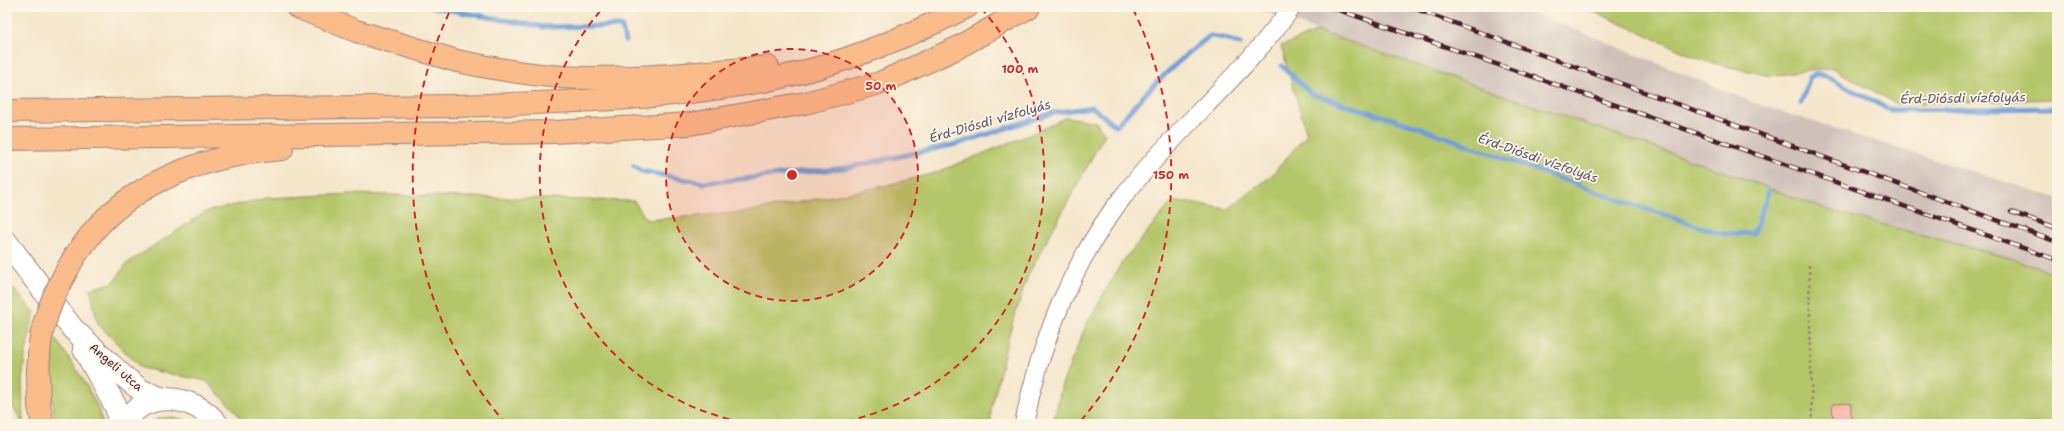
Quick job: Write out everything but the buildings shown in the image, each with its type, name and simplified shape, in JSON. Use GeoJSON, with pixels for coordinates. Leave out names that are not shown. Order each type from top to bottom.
{"type":"FeatureCollection","features":[{"type":"Feature","properties":{"kind":"highway"},"geometry":{"type":"LineString","coordinates":[[297,7],[356,31],[457,61],[541,75],[591,78],[674,75],[845,60]]}},
{"type":"Feature","properties":{"kind":"highway"},"geometry":{"type":"LineString","coordinates":[[16,111],[458,106],[557,103],[688,92],[779,78],[845,60],[913,33],[968,7]]}},
{"type":"Feature","properties":{"kind":"highway"},"geometry":{"type":"LineString","coordinates":[[7,139],[554,132],[690,124],[725,119],[805,103],[880,83],[957,48],[1029,7]]}},
{"type":"Feature","properties":{"kind":"highway"},"geometry":{"type":"LineString","coordinates":[[43,424],[39,406],[38,372],[41,338],[49,310],[63,278],[76,254],[97,228],[111,214],[147,188],[171,175],[203,164],[253,151],[308,148],[388,134]]}},
{"type":"Feature","properties":{"kind":"street"},"geometry":{"type":"LineString","coordinates":[[1024,424],[1031,389],[1044,345],[1059,308],[1080,264],[1106,219],[1150,164],[1246,64],[1292,7]]}},
{"type":"Feature","properties":{"kind":"street","name":"Angeli utca"},"geometry":{"type":"LineString","coordinates":[[7,243],[73,329],[117,409],[119,424]]}},
{"type":"Feature","properties":{"kind":"street","name":"Angeli utca"},"geometry":{"type":"LineString","coordinates":[[73,329],[122,375],[142,391],[163,399]]}},
{"type":"Feature","properties":{"kind":"street"},"geometry":{"type":"LineString","coordinates":[[124,424],[141,407],[149,402],[163,399],[176,399],[189,402],[200,408],[217,424]]}},
{"type":"Feature","properties":{"kind":"path"},"geometry":{"type":"LineString","coordinates":[[1809,265],[1812,424]]}},
{"type":"Feature","properties":{"kind":"shaded area"},"geometry":{"type":"Polygon","coordinates":[[[1250,7],[1514,7],[1562,24],[1757,104],[2057,198],[2057,274],[2014,259],[1828,210],[1731,174],[1250,7]]]}},
{"type":"Feature","properties":{"kind":"green space"},"geometry":{"type":"Polygon","coordinates":[[[1580,7],[2057,7],[2057,99],[1897,104],[1832,68],[1770,76],[1704,61],[1604,16],[1580,7]]]}},
{"type":"Feature","properties":{"kind":"green space"},"geometry":{"type":"Polygon","coordinates":[[[1318,31],[1731,174],[1828,210],[2014,259],[2057,274],[2057,424],[1053,424],[1062,384],[1087,323],[1122,262],[1172,202],[1188,202],[1227,209],[1270,177],[1307,134],[1281,46],[1318,31]]]}},
{"type":"Feature","properties":{"kind":"green space"},"geometry":{"type":"Polygon","coordinates":[[[1066,117],[1096,122],[1105,134],[1028,275],[1009,334],[991,410],[991,424],[243,424],[236,412],[206,381],[141,368],[98,324],[90,289],[113,283],[126,264],[207,211],[267,198],[350,194],[634,201],[647,220],[746,212],[875,188],[935,173],[1036,132],[1066,117]]]}},
{"type":"Feature","properties":{"kind":"green space"},"geometry":{"type":"Polygon","coordinates":[[[7,282],[35,312],[25,356],[22,381],[23,424],[7,396],[7,282]]]}},
{"type":"Feature","properties":{"kind":"green space"},"geometry":{"type":"Polygon","coordinates":[[[53,335],[88,389],[103,424],[56,424],[47,373],[53,335]]]}},
{"type":"Feature","properties":{"kind":"green space"},"geometry":{"type":"Polygon","coordinates":[[[173,417],[185,420],[191,424],[147,424],[160,418],[173,417]]]}},
{"type":"Feature","properties":{"kind":"waterway","name":"Érd-Diósdi vízfolyás"},"geometry":{"type":"LineString","coordinates":[[433,7],[543,27],[620,26],[622,27],[625,41]]}},
{"type":"Feature","properties":{"kind":"waterway","name":"Érd-Diósdi vízfolyás"},"geometry":{"type":"LineString","coordinates":[[634,166],[641,171],[704,183],[845,168],[957,144],[1052,113],[1092,107],[1116,126],[1160,79],[1210,36],[1224,38],[1240,44]]}},
{"type":"Feature","properties":{"kind":"waterway","name":"Érd-Diósdi vízfolyás"},"geometry":{"type":"LineString","coordinates":[[1282,66],[1311,94],[1418,127],[1622,201],[1722,234],[1754,233],[1769,190]]}},
{"type":"Feature","properties":{"kind":"waterway","name":"Érd-Diósdi vízfolyás"},"geometry":{"type":"LineString","coordinates":[[1801,103],[1810,77],[1817,74],[1826,76],[1890,110],[2057,108]]}},
{"type":"Feature","properties":{"kind":"railway"},"geometry":{"type":"LineString","coordinates":[[1330,7],[1662,121],[2057,260]]}},
{"type":"Feature","properties":{"kind":"railway"},"geometry":{"type":"LineString","coordinates":[[1410,7],[2057,242]]}},
{"type":"Feature","properties":{"kind":"railway"},"geometry":{"type":"LineString","coordinates":[[2011,212],[2057,228]]}}]}
